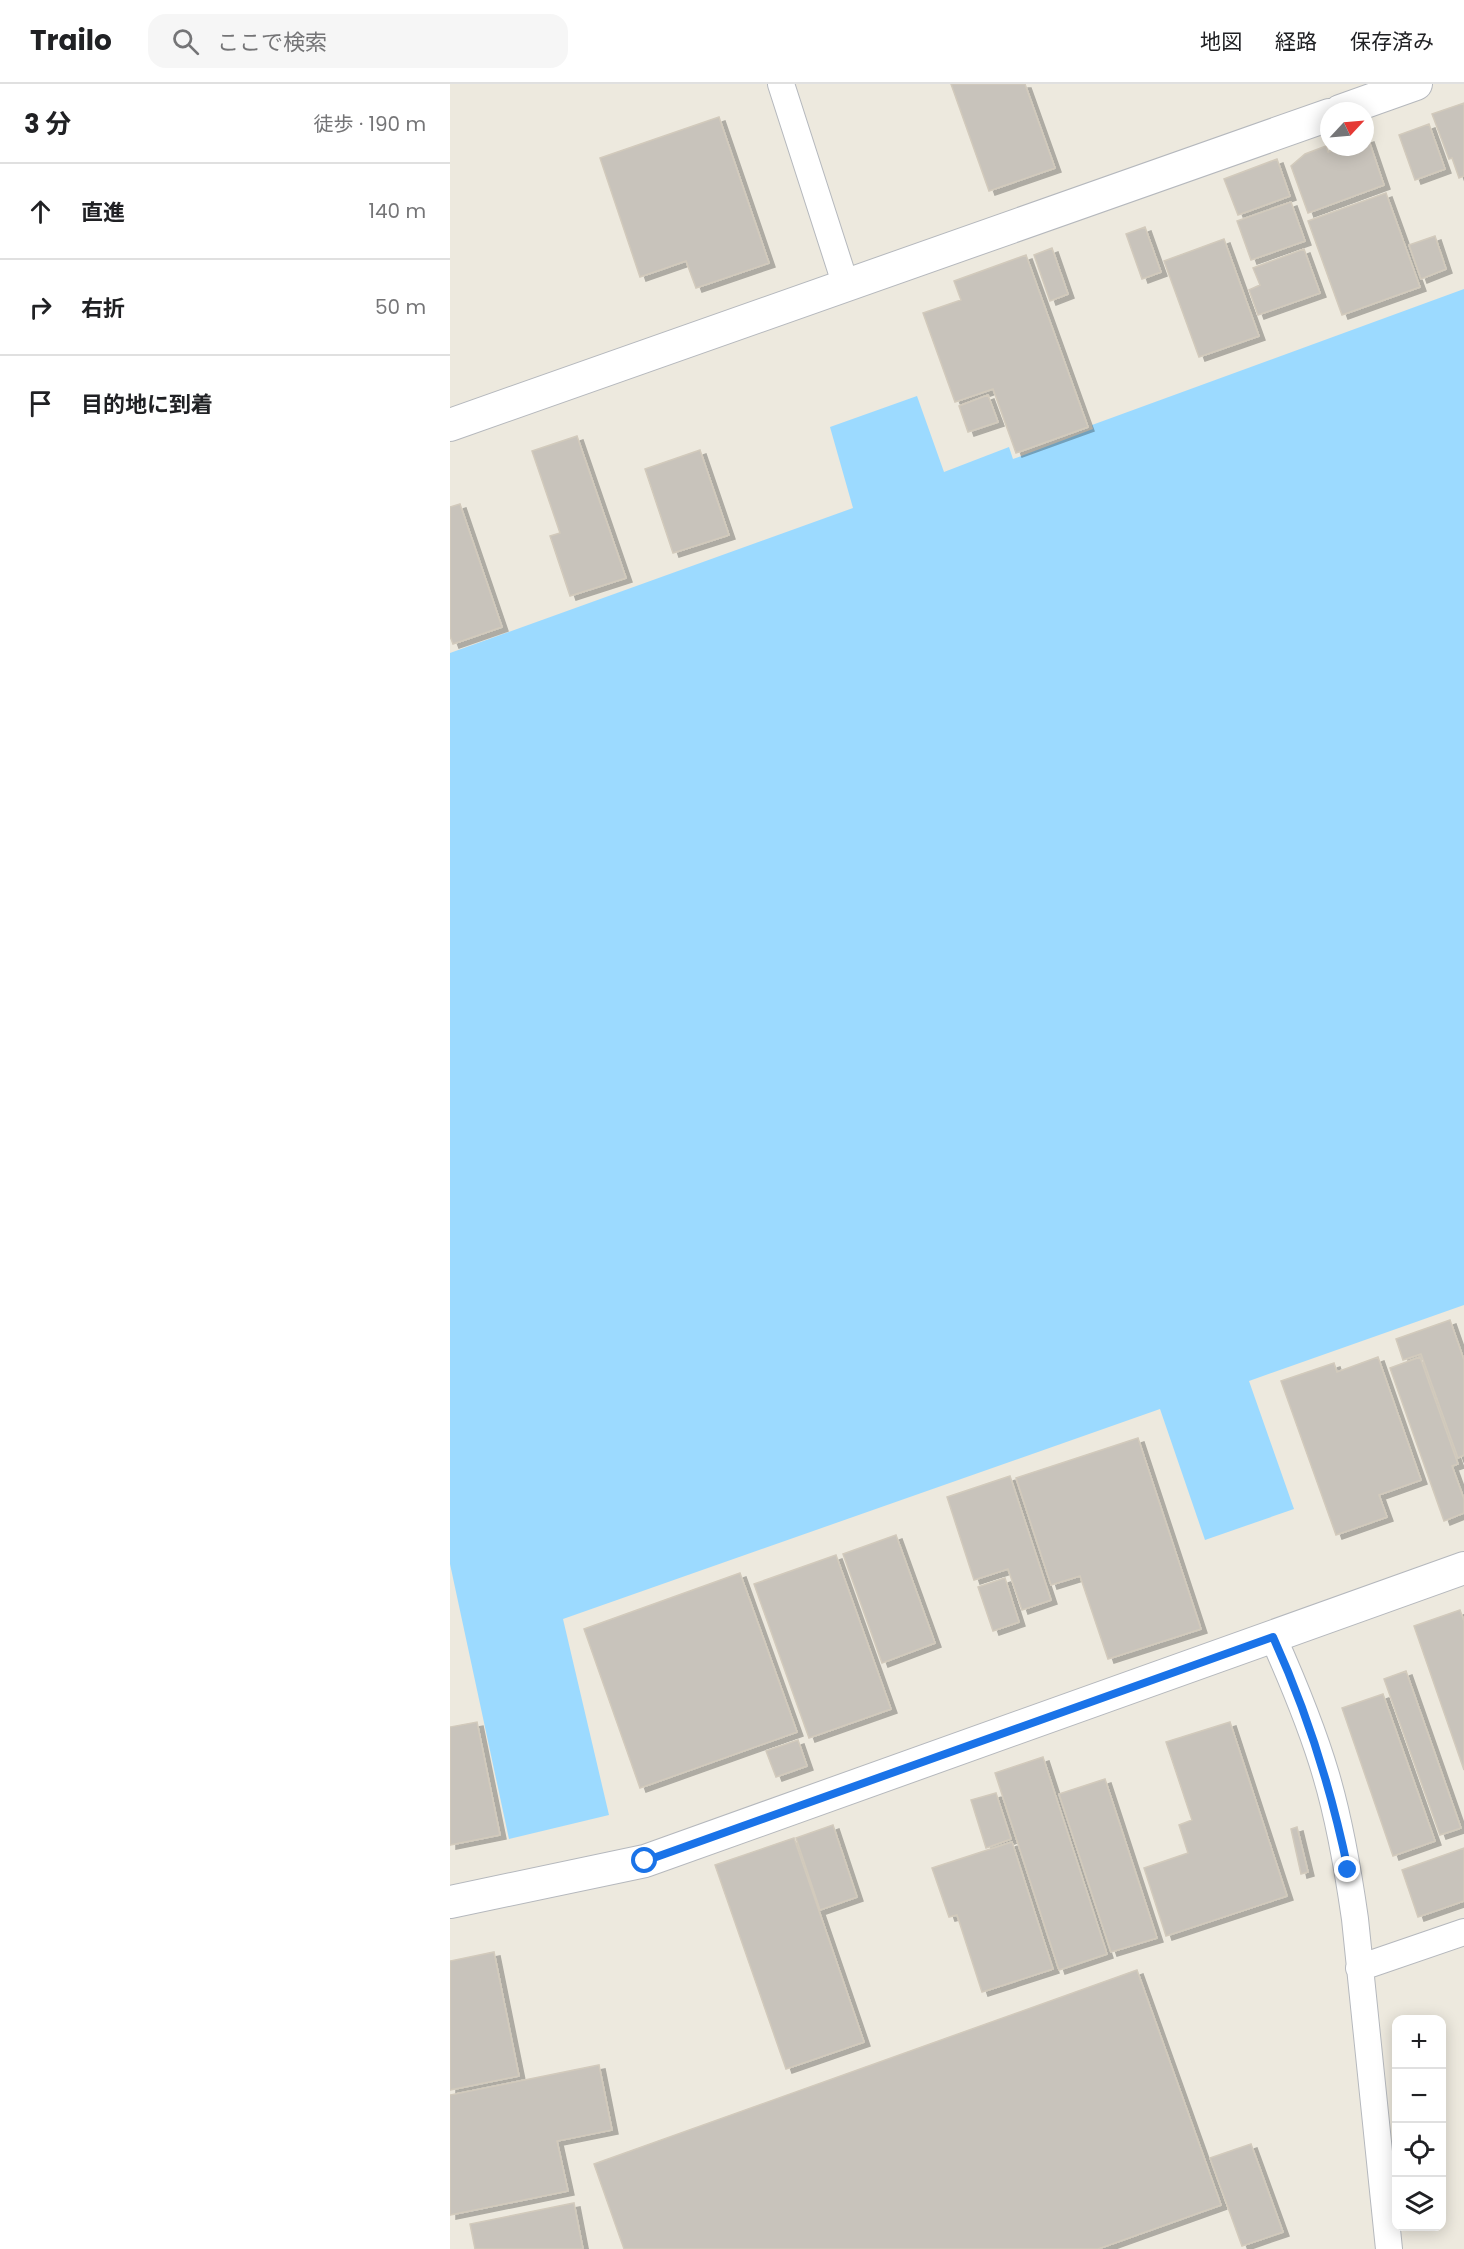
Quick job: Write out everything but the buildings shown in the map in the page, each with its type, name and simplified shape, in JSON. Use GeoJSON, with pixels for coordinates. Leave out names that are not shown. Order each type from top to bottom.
{"type":"FeatureCollection","features":[{"type":"Feature","properties":{"kind":"street"},"geometry":{"type":"LineString","coordinates":[[781,84],[846,285]]}},
{"type":"Feature","properties":{"kind":"street"},"geometry":{"type":"LineString","coordinates":[[1365,102],[1416,84]]}},
{"type":"Feature","properties":{"kind":"street"},"geometry":{"type":"LineString","coordinates":[[450,425],[1320,118]]}},
{"type":"Feature","properties":{"kind":"street"},"geometry":{"type":"LineString","coordinates":[[450,1902],[645,1861],[1464,1568]]}},
{"type":"Feature","properties":{"kind":"street"},"geometry":{"type":"LineString","coordinates":[[1273,1637],[1311,1728],[1331,1794],[1348,1870],[1389,2249]]}},
{"type":"Feature","properties":{"kind":"street"},"geometry":{"type":"LineString","coordinates":[[1359,1968],[1464,1932]]}},
{"type":"Feature","properties":{"kind":"water"},"geometry":{"type":"Polygon","coordinates":[[[1464,289],[1464,1305],[1249,1381],[1294,1509],[1205,1540],[1160,1409],[563,1619],[609,1815],[509,1839],[450,1564],[450,653],[853,508],[830,427],[917,396],[944,472],[1009,447],[1013,459],[1093,429],[1092,425],[1464,289]]]}},
{"type":"Feature","properties":{"kind":"route"},"geometry":{"type":"LineString","coordinates":[[645,1861],[1273,1637],[1311,1728],[1326,1775],[1348,1870]]}}]}
